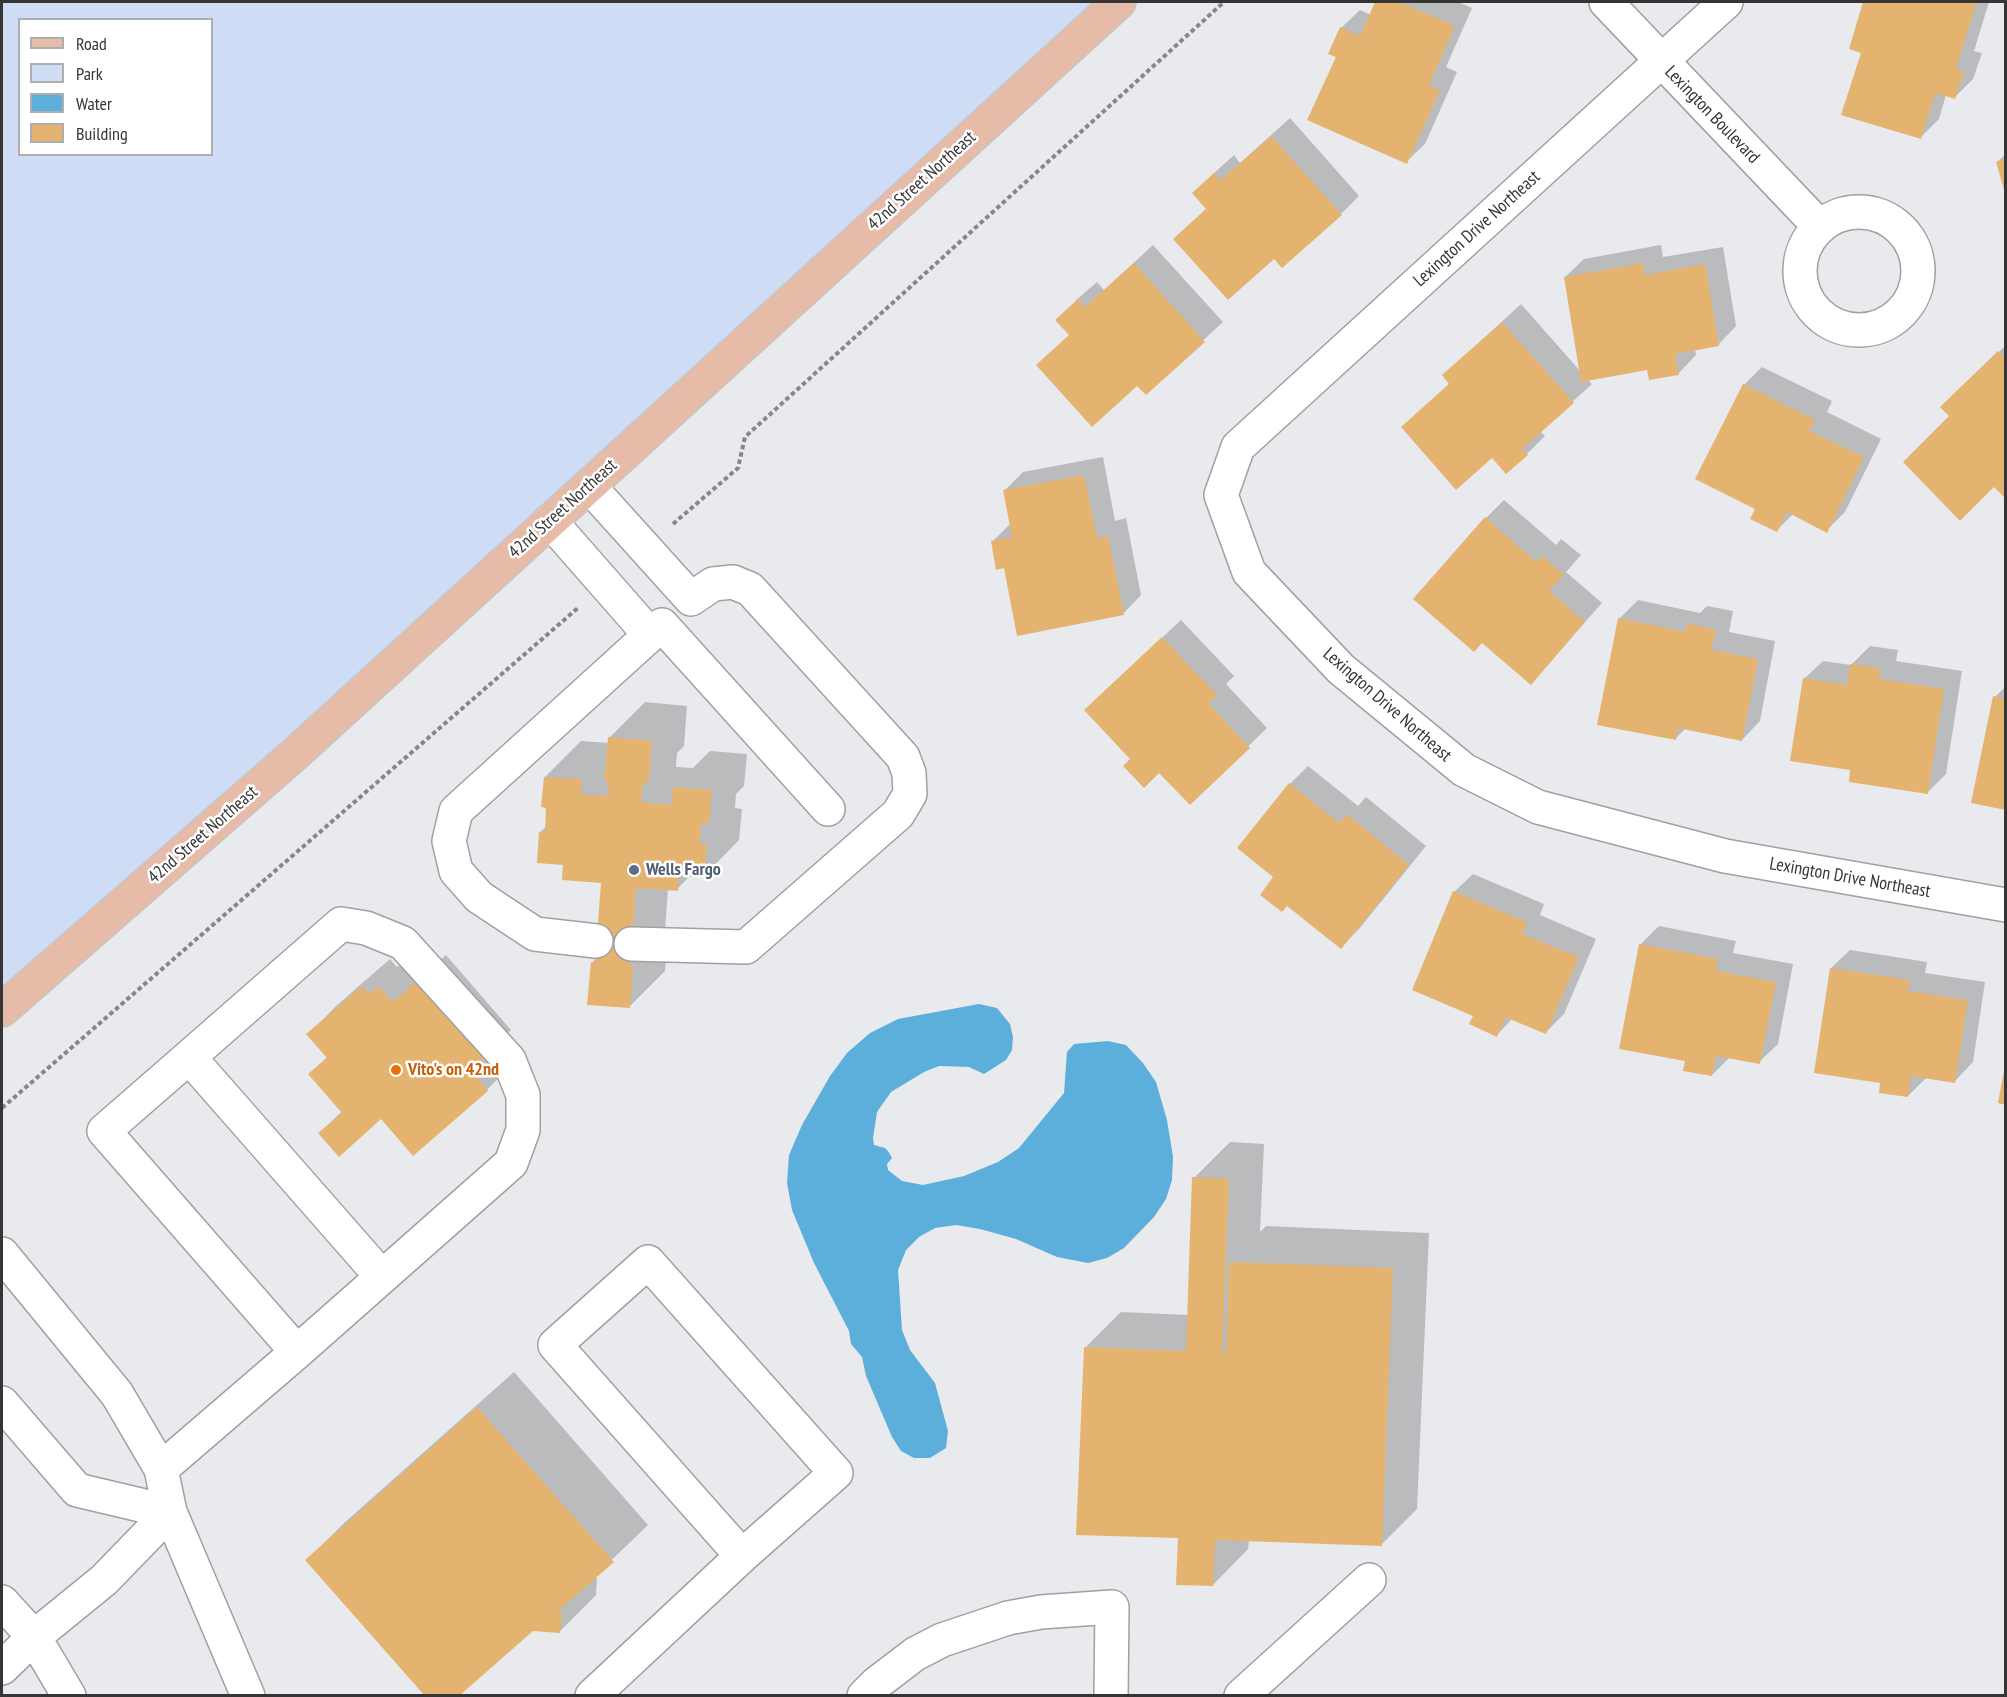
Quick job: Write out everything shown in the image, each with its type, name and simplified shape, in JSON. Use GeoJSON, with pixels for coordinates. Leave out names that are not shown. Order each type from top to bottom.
{"type":"FeatureCollection","features":[{"type":"Feature","properties":{"kind":"main road","name":"42nd Street Northeast"},"geometry":{"type":"LineString","coordinates":[[2,1010],[295,754],[1119,2]]}},
{"type":"Feature","properties":{"kind":"street","name":"Lexington Boulevard"},"geometry":{"type":"LineString","coordinates":[[1606,2],[1820,227]]}},
{"type":"Feature","properties":{"kind":"street","name":"Lexington Drive Northeast"},"geometry":{"type":"LineString","coordinates":[[1726,2],[1239,447],[1221,495],[1249,572],[1341,669],[1464,770],[1538,807],[1725,856],[2006,905]]}},
{"type":"Feature","properties":{"kind":"street"},"geometry":{"type":"LineString","coordinates":[[589,486],[691,599]]}},
{"type":"Feature","properties":{"kind":"street"},"geometry":{"type":"LineString","coordinates":[[550,521],[828,809]]}},
{"type":"Feature","properties":{"kind":"street"},"geometry":{"type":"LineString","coordinates":[[597,940],[535,933],[479,897],[456,871],[449,841],[456,811],[691,599],[713,584],[733,582],[750,588],[903,757],[909,773],[910,794],[898,814],[746,946],[631,944]]}},
{"type":"Feature","properties":{"kind":"street"},"geometry":{"type":"LineString","coordinates":[[161,1469],[297,1352],[511,1163],[523,1130],[523,1095],[509,1060],[403,943],[366,928],[341,924],[104,1131],[297,1352]]}},
{"type":"Feature","properties":{"kind":"street"},"geometry":{"type":"LineString","coordinates":[[189,1057],[382,1277]]}},
{"type":"Feature","properties":{"kind":"street"},"geometry":{"type":"LineString","coordinates":[[2,1254],[117,1394],[161,1469],[170,1512],[248,1695]]}},
{"type":"Feature","properties":{"kind":"street"},"geometry":{"type":"LineString","coordinates":[[592,1695],[742,1556],[836,1473],[648,1262],[555,1345],[742,1556]]}},
{"type":"Feature","properties":{"kind":"street"},"geometry":{"type":"LineString","coordinates":[[2,1403],[77,1490],[170,1512]]}},
{"type":"Feature","properties":{"kind":"street"},"geometry":{"type":"LineString","coordinates":[[2,1668],[34,1637],[104,1580],[170,1512]]}},
{"type":"Feature","properties":{"kind":"street"},"geometry":{"type":"LineString","coordinates":[[1241,1695],[1369,1580]]}},
{"type":"Feature","properties":{"kind":"street"},"geometry":{"type":"LineString","coordinates":[[2,1602],[34,1637],[69,1695]]}},
{"type":"Feature","properties":{"kind":"street"},"geometry":{"type":"LineString","coordinates":[[864,1695],[915,1654],[942,1640],[1008,1618],[1041,1612],[1112,1607],[1111,1695]]}},
{"type":"Feature","properties":{"kind":"path"},"geometry":{"type":"LineString","coordinates":[[670,527],[738,468],[745,437],[1224,2]]}},
{"type":"Feature","properties":{"kind":"path"},"geometry":{"type":"LineString","coordinates":[[2,1108],[587,600]]}},
{"type":"Feature","properties":{"kind":"green space"},"geometry":{"type":"Polygon","coordinates":[[[2,2],[1119,2],[2,1010],[2,2]]]}},
{"type":"Feature","properties":{"kind":"water"},"geometry":{"type":"Polygon","coordinates":[[[979,1004],[997,1008],[1010,1024],[1013,1037],[1012,1050],[1006,1060],[984,1074],[969,1067],[939,1066],[924,1072],[891,1092],[877,1112],[873,1138],[874,1145],[885,1148],[892,1158],[887,1164],[888,1170],[902,1181],[923,1185],[964,1176],[998,1162],[1019,1148],[1064,1093],[1067,1052],[1074,1044],[1108,1041],[1126,1045],[1143,1063],[1156,1082],[1167,1120],[1173,1157],[1172,1180],[1166,1199],[1154,1217],[1124,1248],[1107,1258],[1088,1263],[1057,1257],[1016,1239],[956,1225],[935,1228],[919,1237],[906,1250],[898,1270],[902,1330],[910,1350],[935,1383],[948,1431],[946,1448],[930,1458],[914,1458],[901,1451],[892,1437],[866,1376],[862,1357],[851,1344],[849,1331],[814,1263],[792,1210],[787,1183],[789,1155],[802,1125],[830,1076],[847,1053],[870,1033],[898,1019],[979,1004]]]}},
{"type":"Feature","properties":{"kind":"building"},"geometry":{"type":"Polygon","coordinates":[[[1375,2],[1399,2],[1455,26],[1429,85],[1440,90],[1407,164],[1307,120],[1336,57],[1328,54],[1340,27],[1360,36],[1375,2]]]}},
{"type":"Feature","properties":{"kind":"building"},"geometry":{"type":"Polygon","coordinates":[[[1863,2],[1976,3],[1956,69],[1964,72],[1955,99],[1935,93],[1921,139],[1841,115],[1861,53],[1849,49],[1863,2]]]}},
{"type":"Feature","properties":{"kind":"building"},"geometry":{"type":"Polygon","coordinates":[[[1271,136],[1342,215],[1282,268],[1274,259],[1228,300],[1173,239],[1206,209],[1192,193],[1214,173],[1221,180],[1271,136]]]}},
{"type":"Feature","properties":{"kind":"building"},"geometry":{"type":"Polygon","coordinates":[[[2006,159],[2006,193],[2005,193],[1996,162],[2006,159]]]}},
{"type":"Feature","properties":{"kind":"building"},"geometry":{"type":"Polygon","coordinates":[[[1134,263],[1205,342],[1146,395],[1137,386],[1092,427],[1036,365],[1069,335],[1055,320],[1078,299],[1085,307],[1134,263]]]}},
{"type":"Feature","properties":{"kind":"building"},"geometry":{"type":"Polygon","coordinates":[[[1643,263],[1645,275],[1705,264],[1719,346],[1675,354],[1679,375],[1649,380],[1647,370],[1581,382],[1564,277],[1643,263]]]}},
{"type":"Feature","properties":{"kind":"building"},"geometry":{"type":"Polygon","coordinates":[[[1502,322],[1574,403],[1522,449],[1528,455],[1506,474],[1492,458],[1456,490],[1401,427],[1449,384],[1442,375],[1502,322]]]}},
{"type":"Feature","properties":{"kind":"building"},"geometry":{"type":"Polygon","coordinates":[[[1998,351],[2006,359],[2006,499],[1994,487],[1960,521],[1903,462],[1949,416],[1940,407],[1998,351]]]}},
{"type":"Feature","properties":{"kind":"building"},"geometry":{"type":"Polygon","coordinates":[[[1743,384],[1815,420],[1809,431],[1864,457],[1827,533],[1787,512],[1777,532],[1750,519],[1755,509],[1695,479],[1743,384]]]}},
{"type":"Feature","properties":{"kind":"building"},"geometry":{"type":"Polygon","coordinates":[[[1084,475],[1097,538],[1108,536],[1124,615],[1017,636],[1004,568],[996,570],[991,541],[1012,537],[1003,490],[1084,475]]]}},
{"type":"Feature","properties":{"kind":"building"},"geometry":{"type":"Polygon","coordinates":[[[1485,517],[1536,562],[1542,556],[1564,575],[1549,591],[1585,622],[1531,685],[1482,643],[1474,652],[1413,599],[1485,517]]]}},
{"type":"Feature","properties":{"kind":"building"},"geometry":{"type":"Polygon","coordinates":[[[1618,618],[1686,632],[1687,623],[1716,630],[1711,650],[1758,659],[1742,741],[1678,728],[1676,740],[1597,725],[1618,618]]]}},
{"type":"Feature","properties":{"kind":"building"},"geometry":{"type":"Polygon","coordinates":[[[1162,637],[1217,695],[1208,703],[1250,748],[1190,805],[1159,773],[1144,788],[1123,766],[1130,759],[1084,710],[1162,637]]]}},
{"type":"Feature","properties":{"kind":"building"},"geometry":{"type":"Polygon","coordinates":[[[1850,664],[1880,668],[1879,679],[1944,689],[1928,794],[1849,782],[1850,770],[1790,761],[1803,678],[1847,685],[1850,664]]]}},
{"type":"Feature","properties":{"kind":"building"},"geometry":{"type":"Polygon","coordinates":[[[1993,696],[2006,699],[2006,810],[1971,803],[1993,696]]]}},
{"type":"Feature","properties":{"kind":"building","name":"Wells Fargo"},"geometry":{"type":"Polygon","coordinates":[[[608,737],[652,741],[649,783],[643,783],[641,802],[672,805],[673,787],[712,790],[709,823],[701,823],[700,844],[707,845],[704,877],[679,876],[678,891],[636,888],[630,966],[633,966],[630,1008],[587,1005],[591,962],[595,962],[601,883],[562,880],[563,865],[537,863],[539,832],[545,832],[546,808],[541,807],[544,777],[582,779],[581,794],[608,796],[609,782],[604,781],[608,737]]]}},
{"type":"Feature","properties":{"kind":"building"},"geometry":{"type":"Polygon","coordinates":[[[1289,783],[1339,823],[1347,814],[1409,865],[1341,949],[1287,906],[1282,912],[1260,895],[1273,877],[1237,848],[1289,783]]]}},
{"type":"Feature","properties":{"kind":"building"},"geometry":{"type":"Polygon","coordinates":[[[1453,891],[1527,922],[1522,934],[1579,957],[1546,1034],[1505,1017],[1497,1037],[1469,1024],[1473,1016],[1412,990],[1453,891]]]}},
{"type":"Feature","properties":{"kind":"building"},"geometry":{"type":"Polygon","coordinates":[[[1639,944],[1718,959],[1716,971],[1776,982],[1760,1064],[1716,1056],[1712,1076],[1683,1071],[1685,1061],[1619,1049],[1639,944]]]}},
{"type":"Feature","properties":{"kind":"building"},"geometry":{"type":"Polygon","coordinates":[[[1830,968],[1910,980],[1908,991],[1968,1000],[1955,1083],[1911,1076],[1908,1097],[1879,1093],[1880,1083],[1814,1073],[1830,968]]]}},
{"type":"Feature","properties":{"kind":"building","name":"Vito's on 42nd"},"geometry":{"type":"Polygon","coordinates":[[[417,981],[484,1058],[476,1066],[482,1074],[477,1078],[488,1091],[413,1156],[381,1119],[339,1157],[318,1133],[342,1113],[308,1074],[327,1058],[306,1034],[362,986],[369,994],[378,986],[393,1002],[417,981]]]}},
{"type":"Feature","properties":{"kind":"building"},"geometry":{"type":"Polygon","coordinates":[[[2004,1071],[2006,1071],[2006,1105],[1998,1103],[2004,1071]]]}},
{"type":"Feature","properties":{"kind":"building"},"geometry":{"type":"Polygon","coordinates":[[[1192,1177],[1229,1179],[1222,1353],[1226,1353],[1229,1262],[1393,1268],[1382,1546],[1215,1540],[1213,1586],[1176,1585],[1178,1538],[1076,1535],[1084,1347],[1186,1351],[1192,1177]]]}},
{"type":"Feature","properties":{"kind":"building"},"geometry":{"type":"Polygon","coordinates":[[[477,1407],[614,1562],[558,1611],[562,1615],[560,1633],[533,1631],[459,1696],[425,1696],[305,1560],[477,1407]]]}},
{"type":"Feature","properties":{"kind":"place","name":"Wells Fargo"},"geometry":{"type":"Point","coordinates":[634,870]}},
{"type":"Feature","properties":{"kind":"place","name":"Vito's on 42nd"},"geometry":{"type":"Point","coordinates":[396,1070]}}]}
